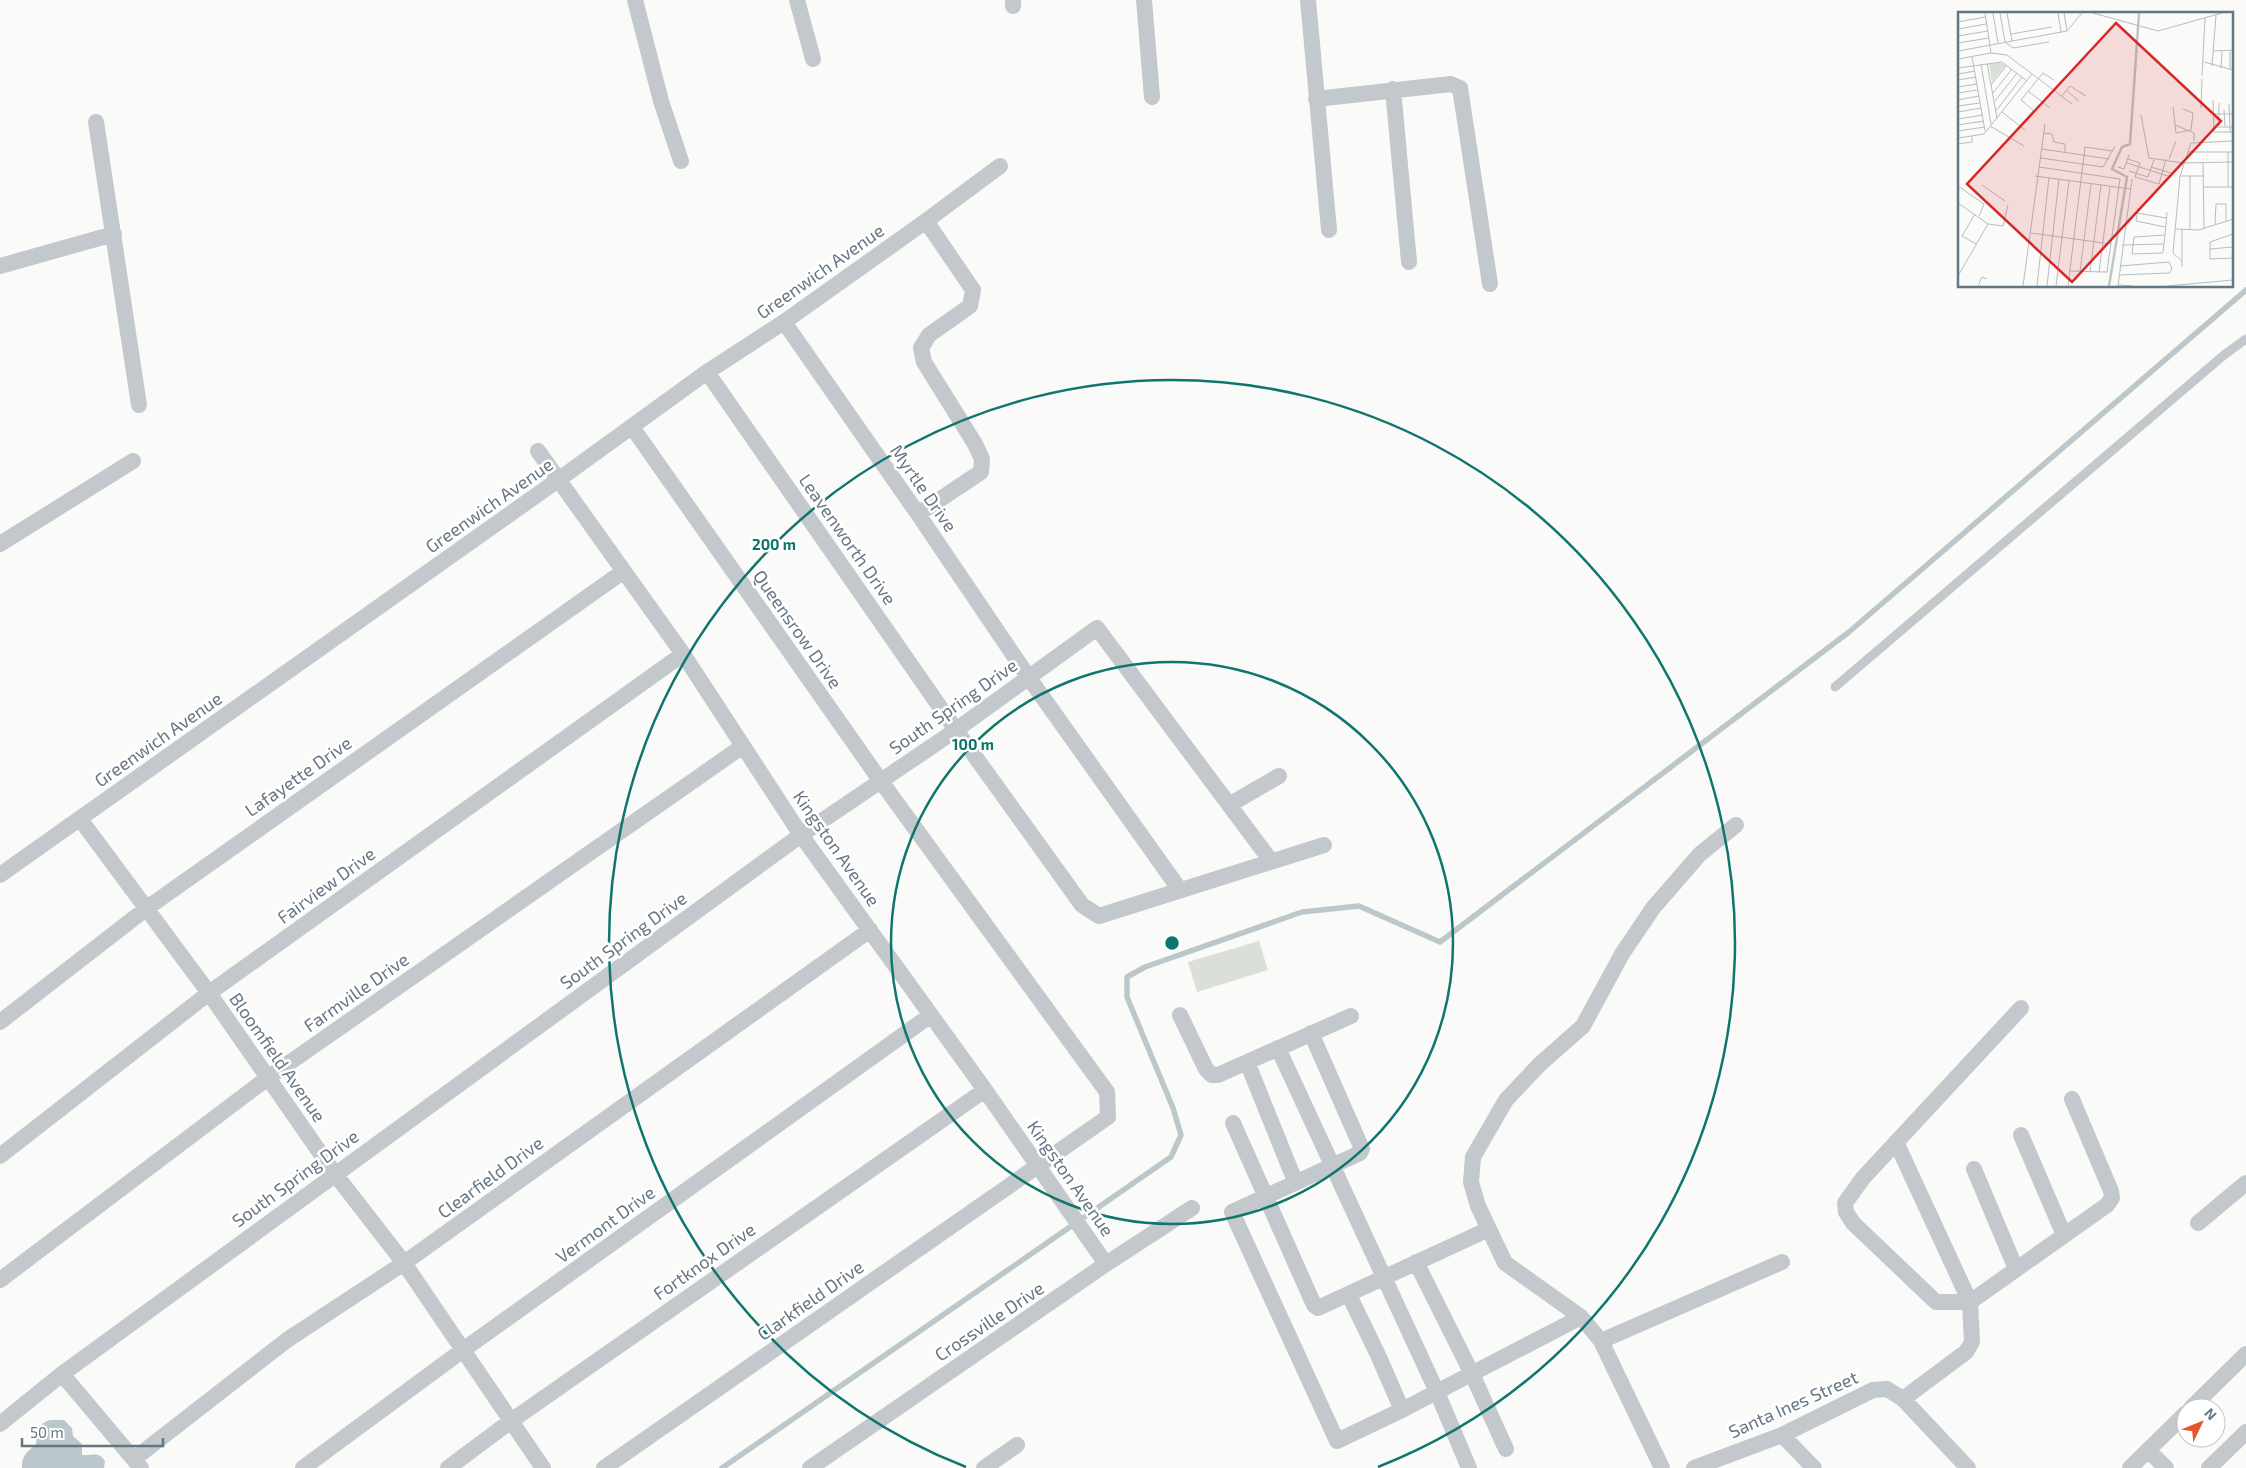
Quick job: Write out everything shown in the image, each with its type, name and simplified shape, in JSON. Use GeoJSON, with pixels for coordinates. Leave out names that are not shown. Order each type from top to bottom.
{"type":"FeatureCollection","features":[{"type":"Feature","properties":{"kind":"street"},"geometry":{"type":"LineString","coordinates":[[635,0],[661,102],[681,161]]}},
{"type":"Feature","properties":{"kind":"street"},"geometry":{"type":"LineString","coordinates":[[796,0],[813,59]]}},
{"type":"Feature","properties":{"kind":"street"},"geometry":{"type":"LineString","coordinates":[[1144,0],[1152,96]]}},
{"type":"Feature","properties":{"kind":"street"},"geometry":{"type":"LineString","coordinates":[[1308,0],[1330,230]]}},
{"type":"Feature","properties":{"kind":"street"},"geometry":{"type":"LineString","coordinates":[[1316,99],[1451,84],[1460,88],[1490,284]]}},
{"type":"Feature","properties":{"kind":"street"},"geometry":{"type":"LineString","coordinates":[[1393,89],[1409,262]]}},
{"type":"Feature","properties":{"kind":"street"},"geometry":{"type":"LineString","coordinates":[[96,122],[140,406]]}},
{"type":"Feature","properties":{"kind":"street","name":"Greenwich Avenue"},"geometry":{"type":"LineString","coordinates":[[0,875],[558,480],[707,372],[784,322],[926,222],[1000,166]]}},
{"type":"Feature","properties":{"kind":"street"},"geometry":{"type":"LineString","coordinates":[[918,514],[981,472],[982,459],[975,444],[924,362],[921,348],[928,335],[970,306],[973,290],[926,222]]}},
{"type":"Feature","properties":{"kind":"street"},"geometry":{"type":"LineString","coordinates":[[0,266],[114,234]]}},
{"type":"Feature","properties":{"kind":"street","name":"Myrtle Drive"},"geometry":{"type":"LineString","coordinates":[[784,322],[918,514],[1029,678],[1180,890]]}},
{"type":"Feature","properties":{"kind":"street","name":"Leavenworth Drive"},"geometry":{"type":"LineString","coordinates":[[707,372],[956,730],[1082,905],[1099,916],[1180,890]]}},
{"type":"Feature","properties":{"kind":"street","name":"Queensrow Drive"},"geometry":{"type":"LineString","coordinates":[[632,427],[880,780],[1107,1092],[1108,1117],[1038,1166]]}},
{"type":"Feature","properties":{"kind":"street","name":"Kingston Avenue"},"geometry":{"type":"LineString","coordinates":[[538,451],[682,654],[801,835],[985,1090],[1106,1264]]}},
{"type":"Feature","properties":{"kind":"street"},"geometry":{"type":"LineString","coordinates":[[0,544],[133,461]]}},
{"type":"Feature","properties":{"kind":"street","name":"Lafayette Drive"},"geometry":{"type":"LineString","coordinates":[[0,1022],[147,908],[624,571]]}},
{"type":"Feature","properties":{"kind":"street","name":"South Spring Drive"},"geometry":{"type":"LineString","coordinates":[[0,1424],[62,1374],[801,835],[956,730],[1097,628],[1271,861]]}},
{"type":"Feature","properties":{"kind":"street","name":"Fairview Drive"},"geometry":{"type":"LineString","coordinates":[[0,1156],[209,993],[682,654]]}},
{"type":"Feature","properties":{"kind":"street","name":"Farmville Drive"},"geometry":{"type":"LineString","coordinates":[[0,1280],[269,1077],[742,746]]}},
{"type":"Feature","properties":{"kind":"street"},"geometry":{"type":"LineString","coordinates":[[1229,806],[1279,776]]}},
{"type":"Feature","properties":{"kind":"street","name":"Bloomfield Avenue"},"geometry":{"type":"LineString","coordinates":[[80,819],[209,993],[335,1174],[404,1263],[543,1468]]}},
{"type":"Feature","properties":{"kind":"street"},"geometry":{"type":"LineString","coordinates":[[1662,1468],[1601,1340],[1581,1317],[1505,1263],[1478,1206],[1471,1182],[1473,1157],[1506,1100],[1540,1064],[1583,1026],[1622,954],[1653,908],[1700,854],[1736,825]]}},
{"type":"Feature","properties":{"kind":"street"},"geometry":{"type":"LineString","coordinates":[[1180,890],[1324,844]]}},
{"type":"Feature","properties":{"kind":"street","name":"Clearfield Drive"},"geometry":{"type":"LineString","coordinates":[[137,1464],[287,1340],[404,1263],[870,930]]}},
{"type":"Feature","properties":{"kind":"street"},"geometry":{"type":"LineString","coordinates":[[2021,1008],[1863,1178],[1845,1203],[1846,1212],[1852,1223],[1936,1302],[1970,1302],[2107,1205],[2112,1198],[2111,1191],[2072,1099]]}},
{"type":"Feature","properties":{"kind":"street","name":"Vermont Drive"},"geometry":{"type":"LineString","coordinates":[[303,1468],[463,1350],[931,1015]]}},
{"type":"Feature","properties":{"kind":"street"},"geometry":{"type":"LineString","coordinates":[[1180,1015],[1206,1069],[1212,1075],[1218,1075],[1350,1016]]}},
{"type":"Feature","properties":{"kind":"street"},"geometry":{"type":"LineString","coordinates":[[1311,1033],[1362,1145],[1360,1153],[1295,1181],[1232,1212],[1338,1440],[1402,1410],[1581,1317]]}},
{"type":"Feature","properties":{"kind":"street"},"geometry":{"type":"LineString","coordinates":[[1278,1048],[1383,1279],[1437,1392],[1469,1468]]}},
{"type":"Feature","properties":{"kind":"street"},"geometry":{"type":"LineString","coordinates":[[1247,1062],[1295,1181]]}},
{"type":"Feature","properties":{"kind":"street","name":"Fortknox Drive"},"geometry":{"type":"LineString","coordinates":[[448,1468],[511,1421],[985,1090]]}},
{"type":"Feature","properties":{"kind":"street"},"geometry":{"type":"LineString","coordinates":[[1232,1123],[1314,1305],[1318,1308],[1489,1229]]}},
{"type":"Feature","properties":{"kind":"street"},"geometry":{"type":"LineString","coordinates":[[2021,1135],[2064,1235]]}},
{"type":"Feature","properties":{"kind":"street"},"geometry":{"type":"LineString","coordinates":[[1896,1142],[1970,1302],[1972,1342],[1966,1352],[1903,1399]]}},
{"type":"Feature","properties":{"kind":"street","name":"Clarkfield Drive"},"geometry":{"type":"LineString","coordinates":[[604,1468],[1038,1166]]}},
{"type":"Feature","properties":{"kind":"street"},"geometry":{"type":"LineString","coordinates":[[1974,1169],[2016,1269]]}},
{"type":"Feature","properties":{"kind":"street"},"geometry":{"type":"LineString","coordinates":[[2198,1223],[2246,1182]]}},
{"type":"Feature","properties":{"kind":"street","name":"Crossville Drive"},"geometry":{"type":"LineString","coordinates":[[810,1468],[1106,1264],[1192,1208]]}},
{"type":"Feature","properties":{"kind":"street"},"geometry":{"type":"LineString","coordinates":[[1416,1262],[1472,1374],[1506,1449]]}},
{"type":"Feature","properties":{"kind":"street"},"geometry":{"type":"LineString","coordinates":[[1601,1340],[1782,1262]]}},
{"type":"Feature","properties":{"kind":"street"},"geometry":{"type":"LineString","coordinates":[[1349,1295],[1378,1354],[1402,1410]]}},
{"type":"Feature","properties":{"kind":"street"},"geometry":{"type":"LineString","coordinates":[[2202,1398],[2244,1358]]}},
{"type":"Feature","properties":{"kind":"street"},"geometry":{"type":"LineString","coordinates":[[62,1374],[137,1464]]}},
{"type":"Feature","properties":{"kind":"street","name":"Santa Ines Street"},"geometry":{"type":"LineString","coordinates":[[1694,1468],[1782,1435],[1873,1390],[1887,1389],[1903,1399],[1968,1468]]}},
{"type":"Feature","properties":{"kind":"street"},"geometry":{"type":"LineString","coordinates":[[2130,1468],[2176,1423]]}},
{"type":"Feature","properties":{"kind":"street"},"geometry":{"type":"LineString","coordinates":[[2209,1468],[2246,1432]]}},
{"type":"Feature","properties":{"kind":"street"},"geometry":{"type":"LineString","coordinates":[[1782,1435],[1814,1468]]}},
{"type":"Feature","properties":{"kind":"street"},"geometry":{"type":"LineString","coordinates":[[984,1468],[1017,1445]]}},
{"type":"Feature","properties":{"kind":"street"},"geometry":{"type":"LineString","coordinates":[[2148,1450],[2166,1468]]}},
{"type":"Feature","properties":{"kind":"lane"},"geometry":{"type":"LineString","coordinates":[[1834,686],[2224,355],[2246,339]]}},
{"type":"Feature","properties":{"kind":"shaded area"},"geometry":{"type":"Polygon","coordinates":[[[1259,941],[1268,970],[1197,992],[1188,962],[1259,941]]]}},
{"type":"Feature","properties":{"kind":"shaded area"},"geometry":{"type":"Polygon","coordinates":[[[50,1420],[64,1420],[72,1428],[73,1436],[82,1444],[82,1455],[100,1456],[105,1461],[104,1468],[22,1468],[24,1457],[36,1444],[41,1426],[50,1420]]]}},
{"type":"Feature","properties":{"kind":"waterway"},"geometry":{"type":"LineString","coordinates":[[722,1468],[1171,1157],[1181,1135],[1173,1108],[1127,997],[1127,977],[1145,967],[1302,912],[1359,906],[1440,942],[1849,632],[2246,290]]}}]}
